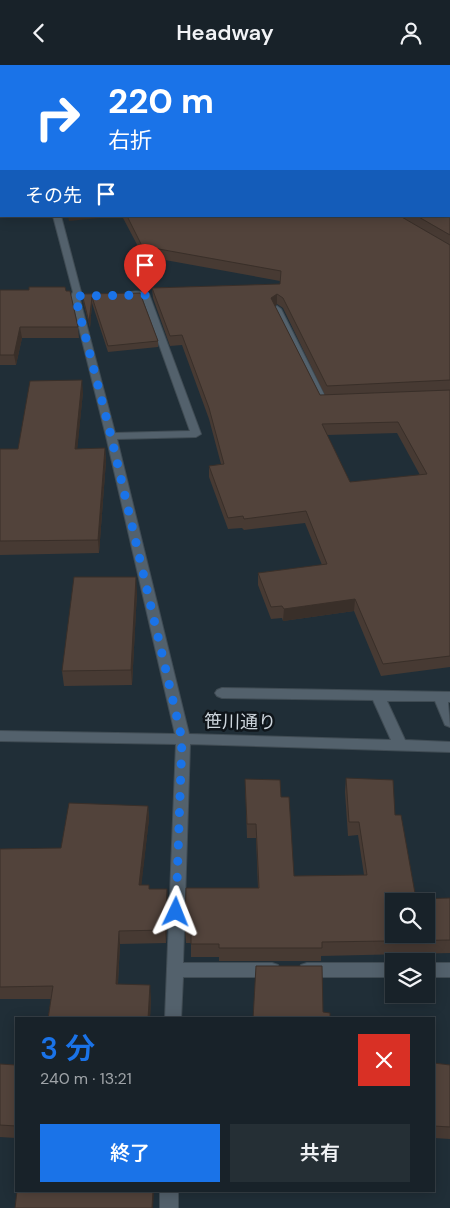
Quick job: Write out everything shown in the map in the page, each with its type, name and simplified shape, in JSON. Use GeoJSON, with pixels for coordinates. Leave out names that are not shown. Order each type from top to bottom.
{"type":"FeatureCollection","features":[{"type":"Feature","properties":{"kind":"street"},"geometry":{"type":"LineString","coordinates":[[57,217],[182,739],[173,1017]]}},
{"type":"Feature","properties":{"kind":"street"},"geometry":{"type":"LineString","coordinates":[[111,436],[196,434],[145,295],[119,295]]}},
{"type":"Feature","properties":{"kind":"street"},"geometry":{"type":"LineString","coordinates":[[277,309],[322,402],[332,402]]}},
{"type":"Feature","properties":{"kind":"street"},"geometry":{"type":"LineString","coordinates":[[222,693],[445,697],[450,722]]}},
{"type":"Feature","properties":{"kind":"street"},"geometry":{"type":"LineString","coordinates":[[378,696],[401,746]]}},
{"type":"Feature","properties":{"kind":"street","name":"笹川通り"},"geometry":{"type":"LineString","coordinates":[[0,736],[450,747]]}},
{"type":"Feature","properties":{"kind":"street"},"geometry":{"type":"LineString","coordinates":[[435,970],[450,969]]}},
{"type":"Feature","properties":{"kind":"street"},"geometry":{"type":"LineString","coordinates":[[174,970],[385,970]]}},
{"type":"Feature","properties":{"kind":"street"},"geometry":{"type":"LineString","coordinates":[[169,1192],[169,1208]]}},
{"type":"Feature","properties":{"kind":"building"},"geometry":{"type":"Polygon","coordinates":[[[128,217],[402,217],[450,245],[450,380],[327,386],[283,298],[277,294],[271,298],[320,395],[450,390],[450,656],[383,664],[355,599],[284,609],[282,606],[271,607],[258,573],[327,564],[306,511],[244,519],[243,516],[228,518],[209,466],[224,464],[209,408],[182,335],[170,336],[152,288],[280,284],[281,271],[142,246],[128,217]],[[398,422],[322,424],[350,482],[427,474],[398,422]]]}},
{"type":"Feature","properties":{"kind":"building"},"geometry":{"type":"Polygon","coordinates":[[[419,217],[450,217],[450,235],[419,217]]]}},
{"type":"Feature","properties":{"kind":"building"},"geometry":{"type":"Polygon","coordinates":[[[29,287],[65,287],[66,291],[70,291],[78,327],[20,327],[14,355],[0,355],[0,290],[29,290],[29,287]]]}},
{"type":"Feature","properties":{"kind":"building"},"geometry":{"type":"Polygon","coordinates":[[[140,293],[158,341],[108,346],[92,297],[89,322],[82,294],[140,293]]]}},
{"type":"Feature","properties":{"kind":"building"},"geometry":{"type":"Polygon","coordinates":[[[82,380],[75,449],[105,448],[98,540],[0,541],[0,449],[18,449],[30,381],[82,380]]]}},
{"type":"Feature","properties":{"kind":"building"},"geometry":{"type":"Polygon","coordinates":[[[74,577],[136,577],[131,670],[62,671],[74,577]]]}},
{"type":"Feature","properties":{"kind":"building"},"geometry":{"type":"Polygon","coordinates":[[[346,778],[393,780],[395,815],[401,815],[415,893],[385,893],[385,941],[322,942],[322,948],[219,948],[219,944],[191,944],[191,930],[185,930],[186,888],[259,888],[256,824],[247,824],[245,779],[280,780],[281,797],[289,797],[294,876],[367,875],[359,822],[349,822],[346,778]]]}},
{"type":"Feature","properties":{"kind":"building"},"geometry":{"type":"Polygon","coordinates":[[[69,803],[148,806],[139,885],[149,885],[149,889],[167,889],[165,930],[119,931],[116,984],[150,985],[148,1017],[48,1017],[53,986],[0,987],[0,849],[61,848],[69,803]]]}},
{"type":"Feature","properties":{"kind":"building"},"geometry":{"type":"Polygon","coordinates":[[[435,898],[450,898],[450,940],[435,940],[435,898]]]}},
{"type":"Feature","properties":{"kind":"building"},"geometry":{"type":"Polygon","coordinates":[[[256,966],[322,966],[323,1012],[330,1013],[330,1017],[253,1017],[256,966]]]}},
{"type":"Feature","properties":{"kind":"building"},"geometry":{"type":"Polygon","coordinates":[[[435,1063],[450,1065],[450,1127],[435,1126],[435,1063]]]}},
{"type":"Feature","properties":{"kind":"building"},"geometry":{"type":"Polygon","coordinates":[[[0,1064],[15,1065],[15,1126],[0,1125],[0,1064]]]}},
{"type":"Feature","properties":{"kind":"building"},"geometry":{"type":"Polygon","coordinates":[[[17,1192],[153,1192],[152,1208],[15,1208],[17,1192]]]}},
{"type":"Feature","properties":{"kind":"route"},"geometry":{"type":"LineString","coordinates":[[145,295],[75,296],[111,436],[182,739],[176,912]]}}]}
